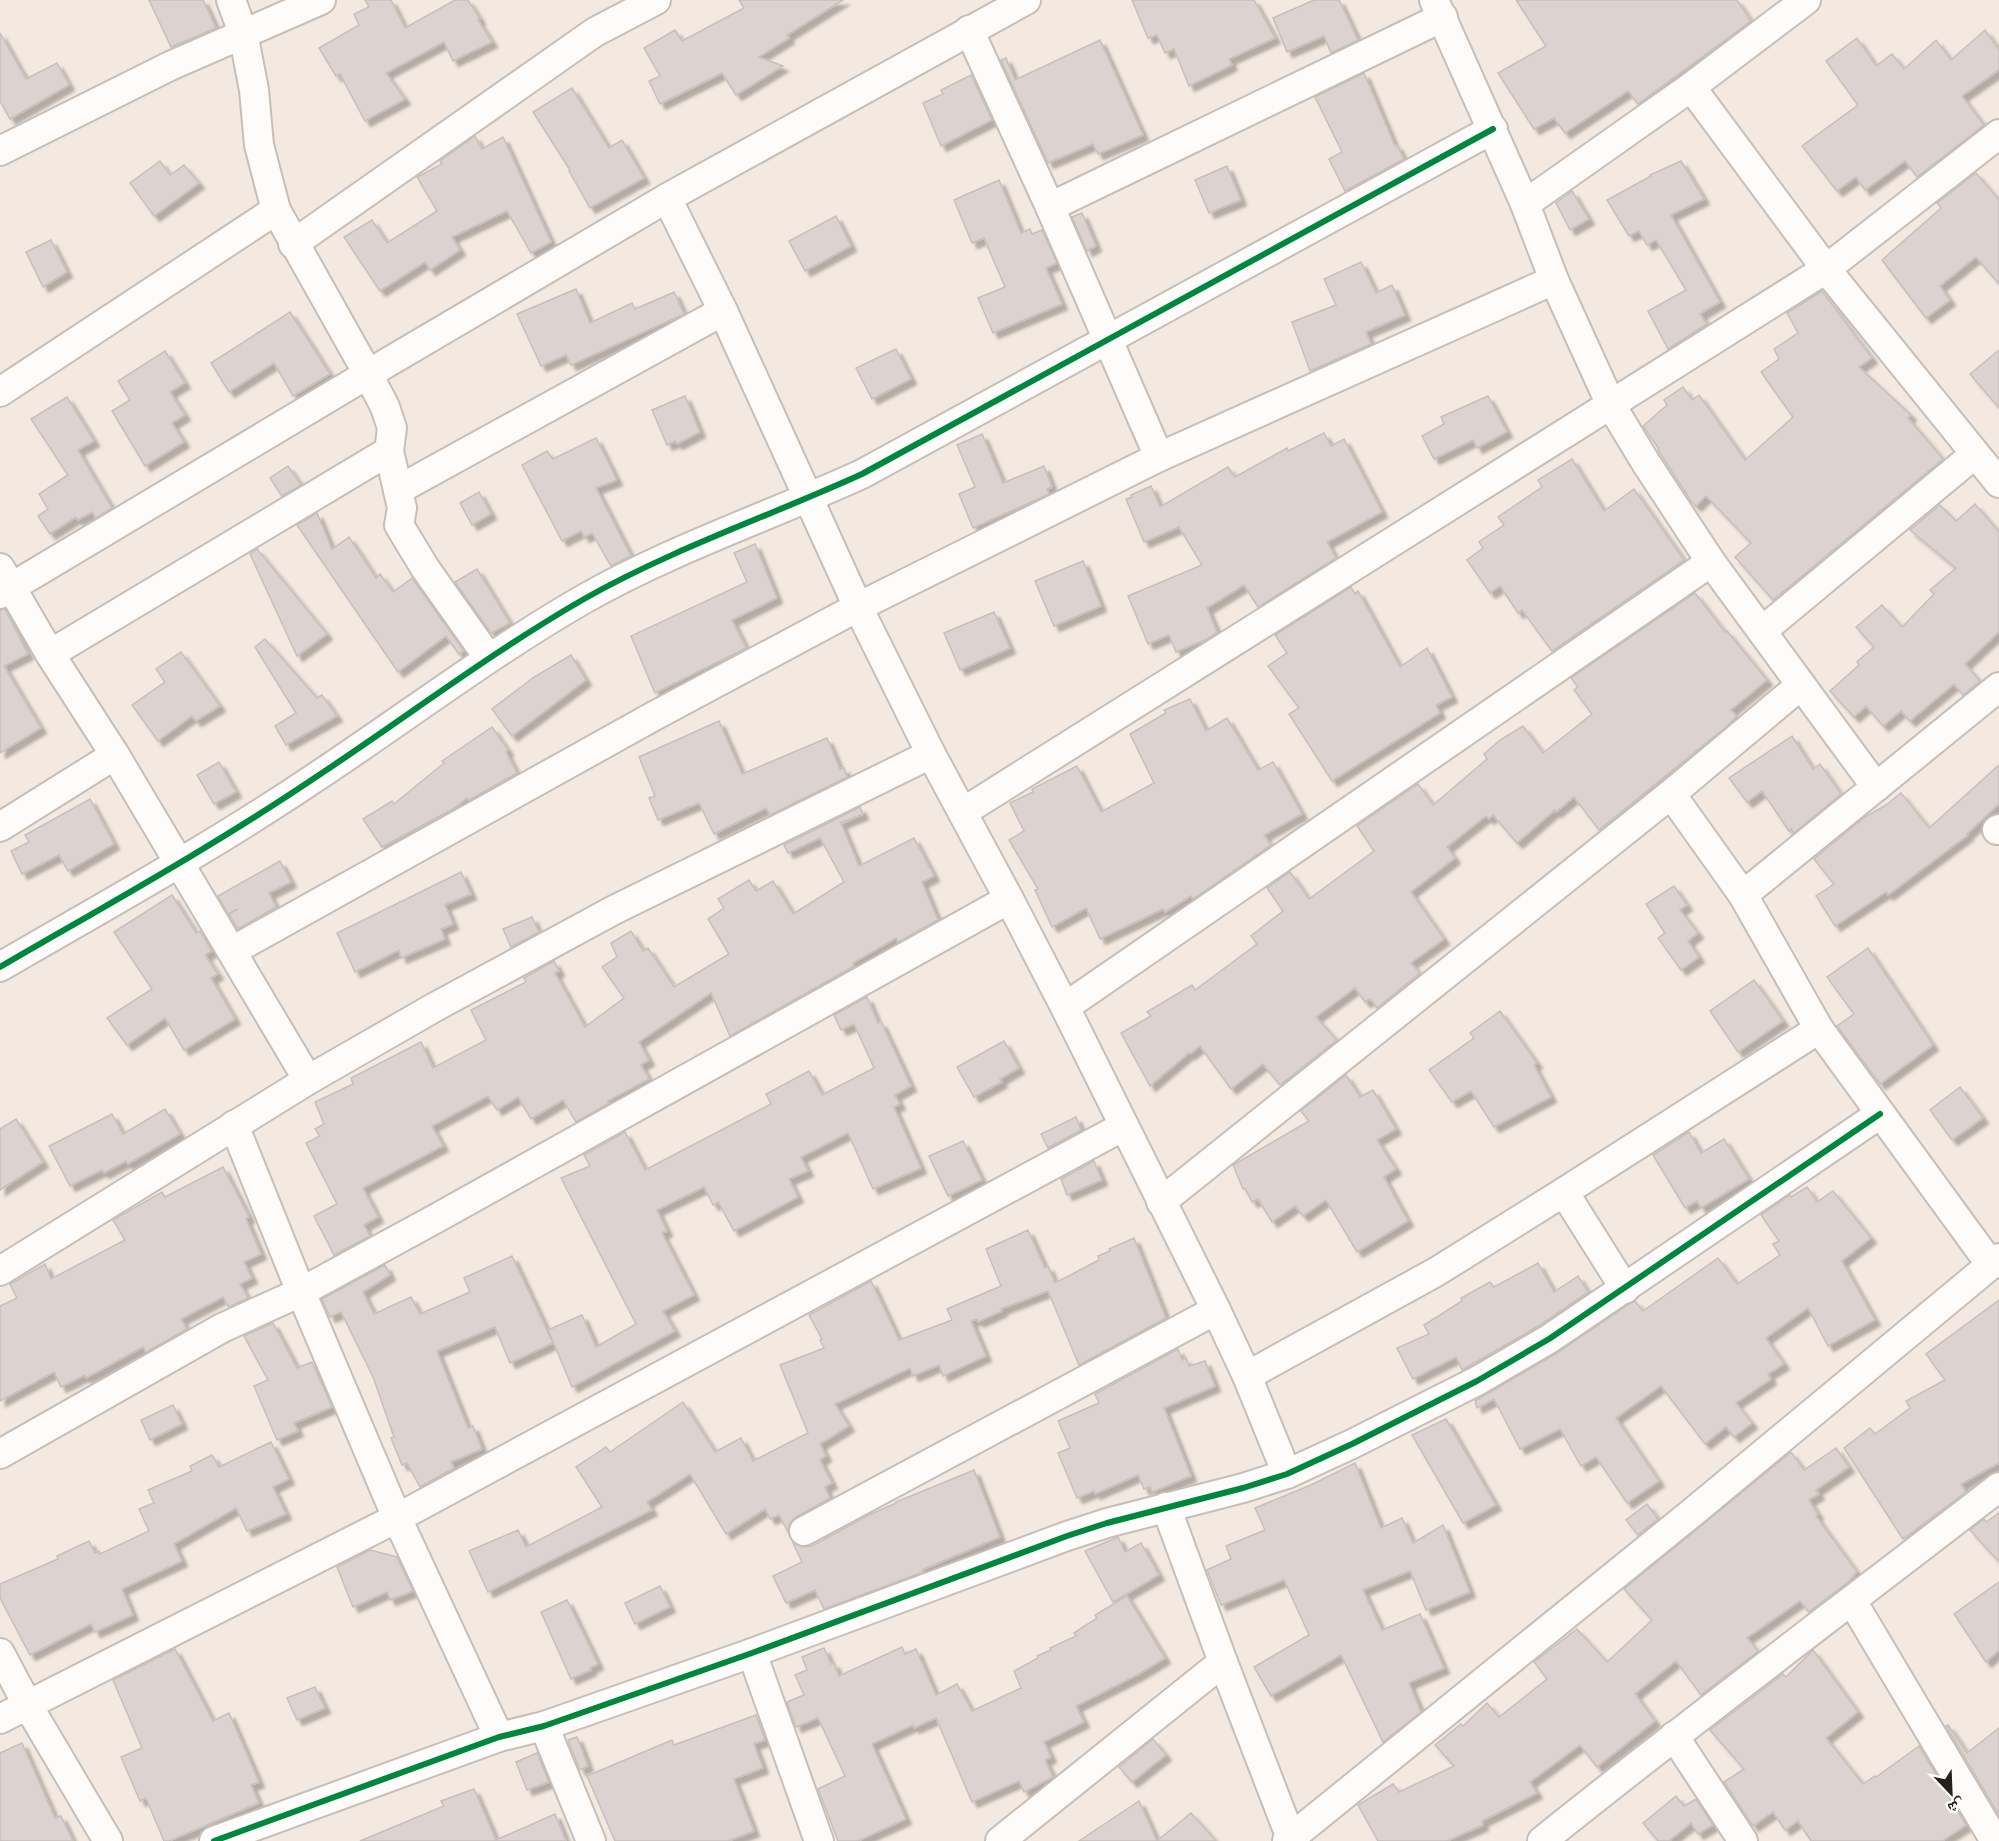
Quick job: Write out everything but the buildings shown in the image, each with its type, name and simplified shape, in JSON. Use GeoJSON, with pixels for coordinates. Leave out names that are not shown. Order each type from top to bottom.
{"type":"FeatureCollection","features":[{"type":"Feature","properties":{"kind":"street"},"geometry":{"type":"LineString","coordinates":[[231,0],[243,33],[254,90],[260,145],[276,210],[293,244],[368,374],[385,407],[392,428],[389,451],[402,508],[399,525],[425,568],[488,657]]}},
{"type":"Feature","properties":{"kind":"street"},"geometry":{"type":"LineString","coordinates":[[0,152],[170,66],[321,0]]}},
{"type":"Feature","properties":{"kind":"street"},"geometry":{"type":"LineString","coordinates":[[293,244],[595,32],[656,0]]}},
{"type":"Feature","properties":{"kind":"street"},"geometry":{"type":"LineString","coordinates":[[308,1080],[115,755],[4,583],[368,374],[667,198],[1026,0]]}},
{"type":"Feature","properties":{"kind":"street"},"geometry":{"type":"LineString","coordinates":[[1525,204],[1691,87],[1806,0]]}},
{"type":"Feature","properties":{"kind":"street"},"geometry":{"type":"LineString","coordinates":[[1050,207],[1438,9],[1493,129],[1554,280],[1611,405],[1711,562],[1876,787]]}},
{"type":"Feature","properties":{"kind":"street"},"geometry":{"type":"LineString","coordinates":[[969,30],[1050,207],[1159,457]]}},
{"type":"Feature","properties":{"kind":"street"},"geometry":{"type":"LineString","coordinates":[[1691,87],[1826,269],[1991,468],[1762,631]]}},
{"type":"Feature","properties":{"kind":"street"},"geometry":{"type":"LineString","coordinates":[[0,967],[179,863],[314,779],[488,657],[625,577],[880,465],[1493,129]]}},
{"type":"Feature","properties":{"kind":"street"},"geometry":{"type":"LineString","coordinates":[[963,812],[1826,269],[1999,134]]}},
{"type":"Feature","properties":{"kind":"street"},"geometry":{"type":"LineString","coordinates":[[667,198],[723,311],[858,607],[931,754],[1065,1007],[1216,1310],[1247,1376],[1287,1474]]}},
{"type":"Feature","properties":{"kind":"street"},"geometry":{"type":"LineString","coordinates":[[0,392],[276,210]]}},
{"type":"Feature","properties":{"kind":"street"},"geometry":{"type":"LineString","coordinates":[[232,951],[664,710],[858,607],[1159,457],[1554,280]]}},
{"type":"Feature","properties":{"kind":"street"},"geometry":{"type":"LineString","coordinates":[[398,490],[723,311]]}},
{"type":"Feature","properties":{"kind":"street"},"geometry":{"type":"LineString","coordinates":[[50,654],[389,451]]}},
{"type":"Feature","properties":{"kind":"street"},"geometry":{"type":"LineString","coordinates":[[1065,1007],[1711,562]]}},
{"type":"Feature","properties":{"kind":"street"},"geometry":{"type":"LineString","coordinates":[[1161,1202],[1671,794],[1801,685]]}},
{"type":"Feature","properties":{"kind":"street"},"geometry":{"type":"LineString","coordinates":[[1743,895],[1999,687]]}},
{"type":"Feature","properties":{"kind":"street"},"geometry":{"type":"LineString","coordinates":[[0,1271],[308,1080],[435,1007],[614,910],[931,754]]}},
{"type":"Feature","properties":{"kind":"street"},"geometry":{"type":"LineString","coordinates":[[0,827],[115,755]]}},
{"type":"Feature","properties":{"kind":"street"},"geometry":{"type":"LineString","coordinates":[[1166,1507],[1290,1840],[1693,1512],[1995,1262],[1880,1114],[1819,1029],[1743,895],[1671,794]]}},
{"type":"Feature","properties":{"kind":"street"},"geometry":{"type":"LineString","coordinates":[[0,1454],[222,1328],[301,1292],[435,1219],[1009,899]]}},
{"type":"Feature","properties":{"kind":"street"},"geometry":{"type":"LineString","coordinates":[[1247,1376],[1436,1272],[1819,1029]]}},
{"type":"Feature","properties":{"kind":"street"},"geometry":{"type":"LineString","coordinates":[[214,1841],[499,1737],[544,1726],[752,1653],[1068,1536],[1287,1474],[1477,1381],[1549,1339],[1880,1114]]}},
{"type":"Feature","properties":{"kind":"street"},"geometry":{"type":"LineString","coordinates":[[234,1125],[301,1292],[397,1518],[499,1737]]}},
{"type":"Feature","properties":{"kind":"street"},"geometry":{"type":"LineString","coordinates":[[0,1719],[397,1518],[1124,1126]]}},
{"type":"Feature","properties":{"kind":"street"},"geometry":{"type":"LineString","coordinates":[[1564,1192],[1625,1288]]}},
{"type":"Feature","properties":{"kind":"street"},"geometry":{"type":"LineString","coordinates":[[804,1531],[1216,1310]]}},
{"type":"Feature","properties":{"kind":"street"},"geometry":{"type":"LineString","coordinates":[[1542,1841],[1674,1736],[1999,1486]]}},
{"type":"Feature","properties":{"kind":"street"},"geometry":{"type":"LineString","coordinates":[[1852,1601],[1988,1832]]}},
{"type":"Feature","properties":{"kind":"street"},"geometry":{"type":"LineString","coordinates":[[0,1653],[27,1704],[108,1841]]}},
{"type":"Feature","properties":{"kind":"street"},"geometry":{"type":"LineString","coordinates":[[752,1653],[819,1841]]}},
{"type":"Feature","properties":{"kind":"street"},"geometry":{"type":"LineString","coordinates":[[1000,1841],[1223,1662]]}},
{"type":"Feature","properties":{"kind":"street"},"geometry":{"type":"LineString","coordinates":[[544,1726],[591,1841]]}},
{"type":"Feature","properties":{"kind":"street"},"geometry":{"type":"LineString","coordinates":[[1674,1736],[1743,1841]]}},
{"type":"Feature","properties":{"kind":"cycle path"},"geometry":{"type":"LineString","coordinates":[[0,967],[158,876],[275,804],[515,641],[584,599],[652,564],[862,474],[1493,129]]}},
{"type":"Feature","properties":{"kind":"cycle path"},"geometry":{"type":"LineString","coordinates":[[214,1841],[499,1737],[544,1726],[752,1653],[1067,1536],[1287,1474],[1477,1381],[1549,1339],[1880,1114]]}}]}
